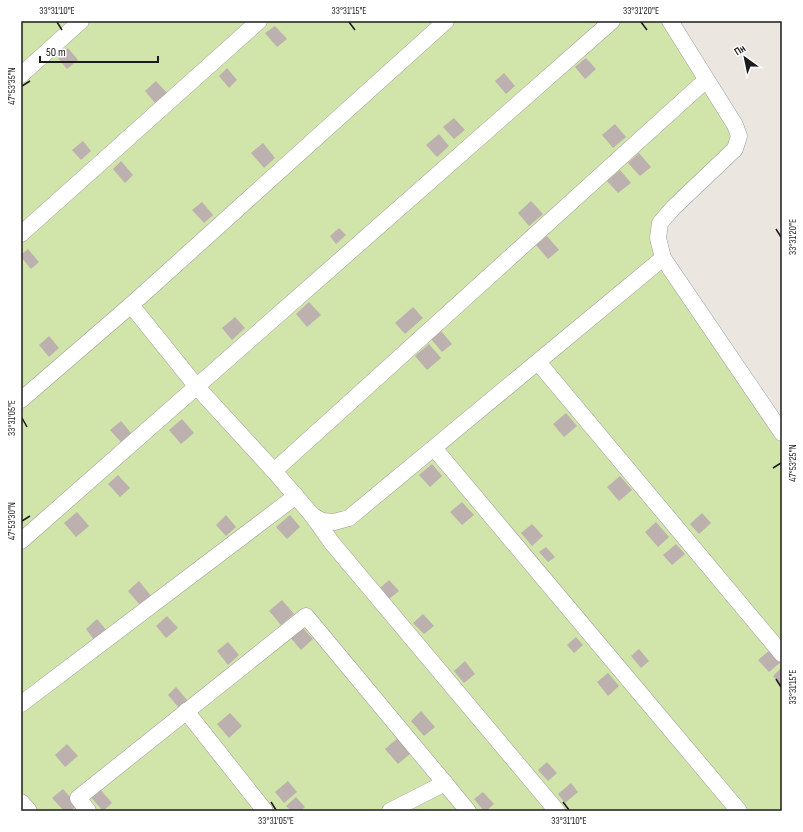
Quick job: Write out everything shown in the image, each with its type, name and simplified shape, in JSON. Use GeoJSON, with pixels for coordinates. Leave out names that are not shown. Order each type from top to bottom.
{"type":"FeatureCollection","features":[{"type":"Feature","properties":{"kind":"street"},"geometry":{"type":"LineString","coordinates":[[21,75],[81,21]]}},
{"type":"Feature","properties":{"kind":"street"},"geometry":{"type":"LineString","coordinates":[[21,234],[259,21]]}},
{"type":"Feature","properties":{"kind":"street"},"geometry":{"type":"LineString","coordinates":[[21,400],[131,305],[446,21]]}},
{"type":"Feature","properties":{"kind":"street"},"geometry":{"type":"LineString","coordinates":[[21,541],[612,21]]}},
{"type":"Feature","properties":{"kind":"street"},"geometry":{"type":"LineString","coordinates":[[670,21],[735,125],[739,136],[735,149],[674,207],[660,223],[658,238],[663,258],[782,433]]}},
{"type":"Feature","properties":{"kind":"street"},"geometry":{"type":"LineString","coordinates":[[274,471],[706,80]]}},
{"type":"Feature","properties":{"kind":"street"},"geometry":{"type":"LineString","coordinates":[[312,515],[322,521],[334,522],[350,518],[663,258]]}},
{"type":"Feature","properties":{"kind":"street"},"geometry":{"type":"LineString","coordinates":[[131,305],[197,387],[312,515],[332,543],[557,811]]}},
{"type":"Feature","properties":{"kind":"street"},"geometry":{"type":"LineString","coordinates":[[538,362],[782,654]]}},
{"type":"Feature","properties":{"kind":"street"},"geometry":{"type":"LineString","coordinates":[[434,448],[739,811]]}},
{"type":"Feature","properties":{"kind":"street"},"geometry":{"type":"LineString","coordinates":[[21,704],[296,496]]}},
{"type":"Feature","properties":{"kind":"street"},"geometry":{"type":"LineString","coordinates":[[88,811],[78,798],[306,616],[468,811]]}},
{"type":"Feature","properties":{"kind":"street"},"geometry":{"type":"LineString","coordinates":[[186,711],[265,811]]}},
{"type":"Feature","properties":{"kind":"street"},"geometry":{"type":"LineString","coordinates":[[390,811],[445,783]]}},
{"type":"Feature","properties":{"kind":"street"},"geometry":{"type":"LineString","coordinates":[[21,802],[29,811]]}},
{"type":"Feature","properties":{"kind":"green space"},"geometry":{"type":"Polygon","coordinates":[[[21,21],[670,21],[739,136],[674,207],[658,238],[782,433],[782,811],[29,811],[21,802],[21,21]]]}},
{"type":"Feature","properties":{"kind":"building"},"geometry":{"type":"Polygon","coordinates":[[[275,26],[287,39],[277,47],[265,33],[275,26]]]}},
{"type":"Feature","properties":{"kind":"building"},"geometry":{"type":"Polygon","coordinates":[[[68,48],[78,60],[67,69],[58,58],[68,48]]]}},
{"type":"Feature","properties":{"kind":"building"},"geometry":{"type":"Polygon","coordinates":[[[586,58],[596,69],[585,79],[575,67],[586,58]]]}},
{"type":"Feature","properties":{"kind":"building"},"geometry":{"type":"Polygon","coordinates":[[[227,68],[237,80],[229,88],[219,76],[227,68]]]}},
{"type":"Feature","properties":{"kind":"building"},"geometry":{"type":"Polygon","coordinates":[[[504,73],[515,86],[506,94],[495,81],[504,73]]]}},
{"type":"Feature","properties":{"kind":"building"},"geometry":{"type":"Polygon","coordinates":[[[156,81],[167,93],[155,103],[145,91],[156,81]]]}},
{"type":"Feature","properties":{"kind":"building"},"geometry":{"type":"Polygon","coordinates":[[[454,118],[465,130],[454,139],[443,127],[454,118]]]}},
{"type":"Feature","properties":{"kind":"building"},"geometry":{"type":"Polygon","coordinates":[[[615,124],[626,137],[613,148],[602,135],[615,124]]]}},
{"type":"Feature","properties":{"kind":"building"},"geometry":{"type":"Polygon","coordinates":[[[439,134],[449,146],[437,157],[426,145],[439,134]]]}},
{"type":"Feature","properties":{"kind":"building"},"geometry":{"type":"Polygon","coordinates":[[[83,141],[91,151],[81,160],[72,150],[83,141]]]}},
{"type":"Feature","properties":{"kind":"building"},"geometry":{"type":"Polygon","coordinates":[[[263,143],[275,158],[264,168],[251,153],[263,143]]]}},
{"type":"Feature","properties":{"kind":"building"},"geometry":{"type":"Polygon","coordinates":[[[639,153],[651,167],[640,176],[628,163],[639,153]]]}},
{"type":"Feature","properties":{"kind":"building"},"geometry":{"type":"Polygon","coordinates":[[[121,161],[133,175],[125,183],[113,169],[121,161]]]}},
{"type":"Feature","properties":{"kind":"building"},"geometry":{"type":"Polygon","coordinates":[[[620,170],[631,183],[618,193],[607,181],[620,170]]]}},
{"type":"Feature","properties":{"kind":"building"},"geometry":{"type":"Polygon","coordinates":[[[531,201],[543,214],[529,226],[518,213],[531,201]]]}},
{"type":"Feature","properties":{"kind":"building"},"geometry":{"type":"Polygon","coordinates":[[[202,202],[213,215],[204,223],[192,210],[202,202]]]}},
{"type":"Feature","properties":{"kind":"building"},"geometry":{"type":"Polygon","coordinates":[[[339,228],[346,235],[336,244],[330,236],[339,228]]]}},
{"type":"Feature","properties":{"kind":"building"},"geometry":{"type":"Polygon","coordinates":[[[547,236],[559,250],[548,259],[536,245],[547,236]]]}},
{"type":"Feature","properties":{"kind":"building"},"geometry":{"type":"Polygon","coordinates":[[[28,249],[39,262],[31,269],[21,257],[21,255],[28,249]]]}},
{"type":"Feature","properties":{"kind":"building"},"geometry":{"type":"Polygon","coordinates":[[[309,302],[321,315],[307,327],[296,314],[309,302]]]}},
{"type":"Feature","properties":{"kind":"building"},"geometry":{"type":"Polygon","coordinates":[[[413,307],[423,318],[405,334],[395,323],[413,307]]]}},
{"type":"Feature","properties":{"kind":"building"},"geometry":{"type":"Polygon","coordinates":[[[235,317],[245,328],[232,340],[222,328],[235,317]]]}},
{"type":"Feature","properties":{"kind":"building"},"geometry":{"type":"Polygon","coordinates":[[[441,331],[452,344],[442,352],[431,339],[441,331]]]}},
{"type":"Feature","properties":{"kind":"building"},"geometry":{"type":"Polygon","coordinates":[[[49,336],[59,348],[49,357],[39,345],[49,336]]]}},
{"type":"Feature","properties":{"kind":"building"},"geometry":{"type":"Polygon","coordinates":[[[429,344],[441,358],[427,370],[415,356],[429,344]]]}},
{"type":"Feature","properties":{"kind":"building"},"geometry":{"type":"Polygon","coordinates":[[[566,413],[577,426],[564,437],[553,424],[566,413]]]}},
{"type":"Feature","properties":{"kind":"building"},"geometry":{"type":"Polygon","coordinates":[[[182,419],[194,433],[181,444],[169,430],[182,419]]]}},
{"type":"Feature","properties":{"kind":"building"},"geometry":{"type":"Polygon","coordinates":[[[121,421],[131,433],[121,442],[110,430],[121,421]]]}},
{"type":"Feature","properties":{"kind":"building"},"geometry":{"type":"Polygon","coordinates":[[[432,464],[442,476],[430,487],[419,475],[432,464]]]}},
{"type":"Feature","properties":{"kind":"building"},"geometry":{"type":"Polygon","coordinates":[[[118,475],[130,488],[120,497],[108,484],[118,475]]]}},
{"type":"Feature","properties":{"kind":"building"},"geometry":{"type":"Polygon","coordinates":[[[620,476],[632,490],[619,501],[607,487],[620,476]]]}},
{"type":"Feature","properties":{"kind":"building"},"geometry":{"type":"Polygon","coordinates":[[[462,502],[474,515],[462,525],[450,512],[462,502]]]}},
{"type":"Feature","properties":{"kind":"building"},"geometry":{"type":"Polygon","coordinates":[[[77,512],[89,526],[76,537],[64,523],[77,512]]]}},
{"type":"Feature","properties":{"kind":"building"},"geometry":{"type":"Polygon","coordinates":[[[702,513],[711,523],[699,534],[690,524],[702,513]]]}},
{"type":"Feature","properties":{"kind":"building"},"geometry":{"type":"Polygon","coordinates":[[[226,515],[236,527],[226,536],[216,525],[226,515]]]}},
{"type":"Feature","properties":{"kind":"building"},"geometry":{"type":"Polygon","coordinates":[[[290,515],[300,527],[287,539],[276,527],[290,515]]]}},
{"type":"Feature","properties":{"kind":"building"},"geometry":{"type":"Polygon","coordinates":[[[656,522],[669,537],[658,547],[645,532],[656,522]]]}},
{"type":"Feature","properties":{"kind":"building"},"geometry":{"type":"Polygon","coordinates":[[[532,524],[543,536],[532,546],[521,533],[532,524]]]}},
{"type":"Feature","properties":{"kind":"building"},"geometry":{"type":"Polygon","coordinates":[[[676,544],[685,554],[672,565],[663,555],[676,544]]]}},
{"type":"Feature","properties":{"kind":"building"},"geometry":{"type":"Polygon","coordinates":[[[546,547],[555,557],[548,562],[539,552],[546,547]]]}},
{"type":"Feature","properties":{"kind":"building"},"geometry":{"type":"Polygon","coordinates":[[[389,580],[399,591],[389,599],[380,588],[389,580]]]}},
{"type":"Feature","properties":{"kind":"building"},"geometry":{"type":"Polygon","coordinates":[[[139,581],[151,596],[140,605],[128,591],[139,581]]]}},
{"type":"Feature","properties":{"kind":"building"},"geometry":{"type":"Polygon","coordinates":[[[282,600],[294,614],[281,625],[269,611],[282,600]]]}},
{"type":"Feature","properties":{"kind":"building"},"geometry":{"type":"Polygon","coordinates":[[[423,614],[434,626],[424,634],[413,623],[423,614]]]}},
{"type":"Feature","properties":{"kind":"building"},"geometry":{"type":"Polygon","coordinates":[[[167,616],[178,628],[166,638],[156,626],[167,616]]]}},
{"type":"Feature","properties":{"kind":"building"},"geometry":{"type":"Polygon","coordinates":[[[97,619],[107,631],[95,641],[86,629],[97,619]]]}},
{"type":"Feature","properties":{"kind":"building"},"geometry":{"type":"Polygon","coordinates":[[[301,626],[313,639],[301,650],[289,636],[301,626]]]}},
{"type":"Feature","properties":{"kind":"building"},"geometry":{"type":"Polygon","coordinates":[[[576,637],[583,645],[574,653],[567,645],[576,637]]]}},
{"type":"Feature","properties":{"kind":"building"},"geometry":{"type":"Polygon","coordinates":[[[228,642],[239,655],[228,665],[217,651],[228,642]]]}},
{"type":"Feature","properties":{"kind":"building"},"geometry":{"type":"Polygon","coordinates":[[[639,649],[649,661],[641,668],[631,656],[639,649]]]}},
{"type":"Feature","properties":{"kind":"building"},"geometry":{"type":"Polygon","coordinates":[[[770,650],[781,662],[769,672],[758,660],[770,650]]]}},
{"type":"Feature","properties":{"kind":"building"},"geometry":{"type":"Polygon","coordinates":[[[465,661],[475,674],[464,683],[454,671],[465,661]]]}},
{"type":"Feature","properties":{"kind":"building"},"geometry":{"type":"Polygon","coordinates":[[[782,667],[782,685],[781,686],[773,676],[782,667]]]}},
{"type":"Feature","properties":{"kind":"building"},"geometry":{"type":"Polygon","coordinates":[[[608,673],[619,686],[608,696],[597,682],[608,673]]]}},
{"type":"Feature","properties":{"kind":"building"},"geometry":{"type":"Polygon","coordinates":[[[176,687],[188,701],[179,708],[168,695],[176,687]]]}},
{"type":"Feature","properties":{"kind":"building"},"geometry":{"type":"Polygon","coordinates":[[[421,711],[435,727],[424,736],[411,721],[421,711]]]}},
{"type":"Feature","properties":{"kind":"building"},"geometry":{"type":"Polygon","coordinates":[[[230,713],[242,726],[229,738],[217,724],[230,713]]]}},
{"type":"Feature","properties":{"kind":"building"},"geometry":{"type":"Polygon","coordinates":[[[398,738],[411,753],[398,764],[385,749],[398,738]]]}},
{"type":"Feature","properties":{"kind":"building"},"geometry":{"type":"Polygon","coordinates":[[[67,744],[78,756],[65,767],[55,755],[67,744]]]}},
{"type":"Feature","properties":{"kind":"building"},"geometry":{"type":"Polygon","coordinates":[[[547,762],[557,773],[548,781],[538,770],[547,762]]]}},
{"type":"Feature","properties":{"kind":"building"},"geometry":{"type":"Polygon","coordinates":[[[288,781],[297,792],[284,803],[275,792],[288,781]]]}},
{"type":"Feature","properties":{"kind":"building"},"geometry":{"type":"Polygon","coordinates":[[[571,783],[578,792],[565,803],[558,794],[571,783]]]}},
{"type":"Feature","properties":{"kind":"building"},"geometry":{"type":"Polygon","coordinates":[[[99,788],[112,803],[103,811],[90,796],[99,788]]]}},
{"type":"Feature","properties":{"kind":"building"},"geometry":{"type":"Polygon","coordinates":[[[63,789],[77,805],[71,811],[64,811],[52,798],[63,789]]]}},
{"type":"Feature","properties":{"kind":"building"},"geometry":{"type":"Polygon","coordinates":[[[483,792],[494,804],[486,811],[484,811],[474,799],[483,792]]]}},
{"type":"Feature","properties":{"kind":"building"},"geometry":{"type":"Polygon","coordinates":[[[296,797],[305,807],[301,811],[291,811],[286,806],[296,797]]]}}]}
